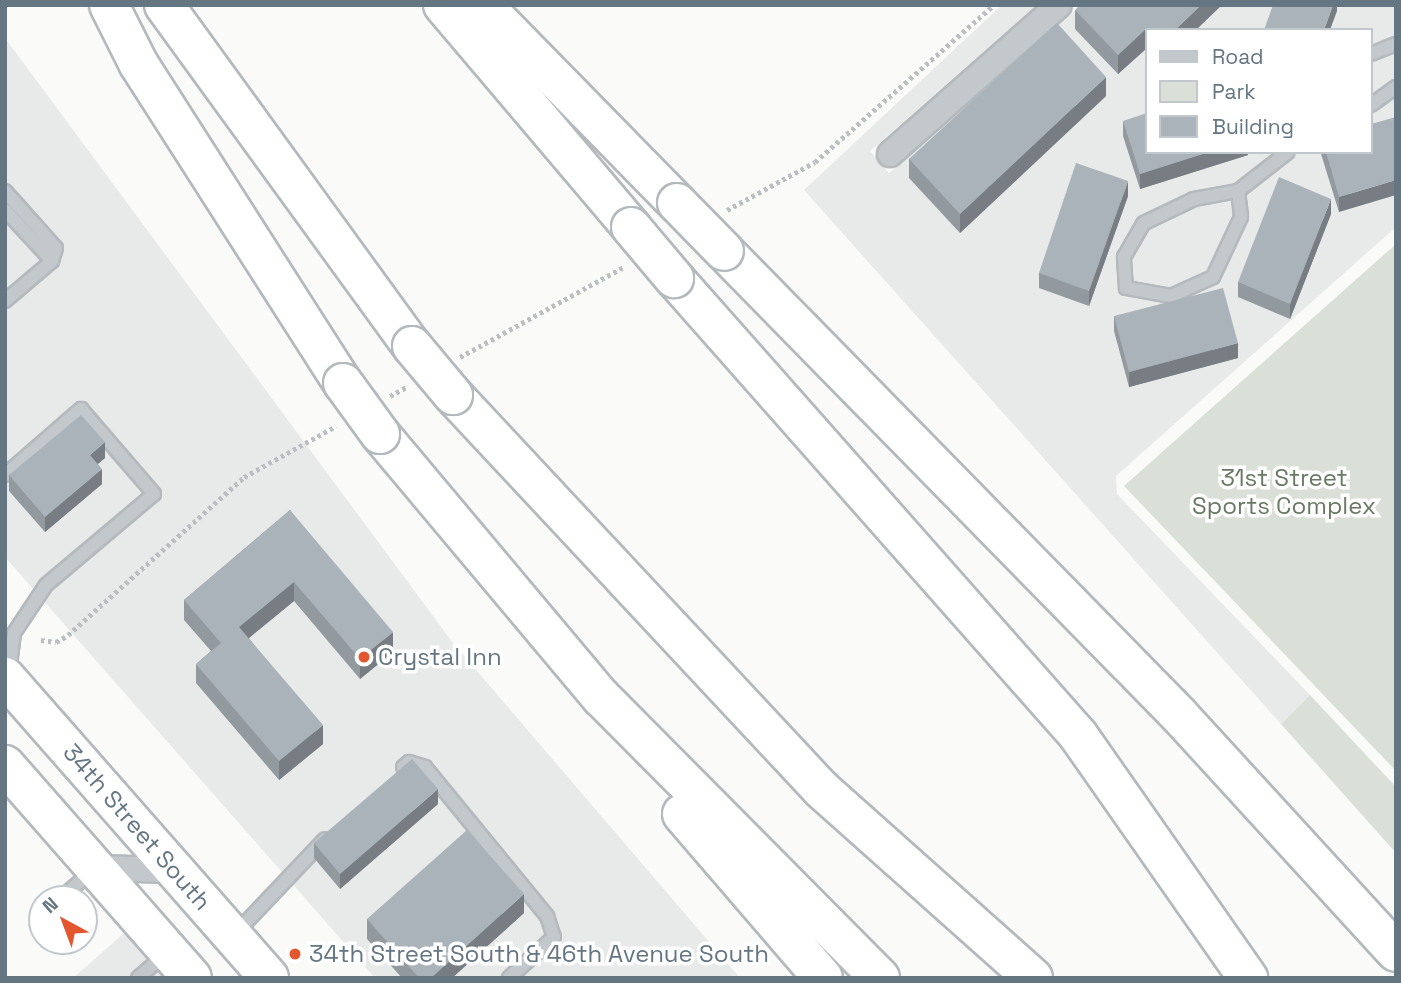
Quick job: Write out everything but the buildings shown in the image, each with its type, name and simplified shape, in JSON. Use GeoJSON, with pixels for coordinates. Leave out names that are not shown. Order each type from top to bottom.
{"type":"FeatureCollection","features":[{"type":"Feature","properties":{"kind":"highway"},"geometry":{"type":"LineString","coordinates":[[109,5],[138,63],[343,383],[379,418],[601,697],[680,811],[823,978]]}},
{"type":"Feature","properties":{"kind":"highway"},"geometry":{"type":"LineString","coordinates":[[164,5],[413,364],[452,379],[821,789],[1032,978]]}},
{"type":"Feature","properties":{"kind":"highway"},"geometry":{"type":"LineString","coordinates":[[443,5],[632,245],[674,278],[1078,735],[1248,978]]}},
{"type":"Feature","properties":{"kind":"highway"},"geometry":{"type":"LineString","coordinates":[[483,5],[677,203],[721,233],[1179,715],[1396,952]]}},
{"type":"Feature","properties":{"kind":"highway","name":"34th Street South"},"geometry":{"type":"LineString","coordinates":[[7,679],[269,978]]}},
{"type":"Feature","properties":{"kind":"highway"},"geometry":{"type":"LineString","coordinates":[[601,697],[880,978]]}},
{"type":"Feature","properties":{"kind":"highway"},"geometry":{"type":"LineString","coordinates":[[5,765],[180,965]]}},
{"type":"Feature","properties":{"kind":"street"},"geometry":{"type":"LineString","coordinates":[[890,154],[1059,5]]}},
{"type":"Feature","properties":{"kind":"street"},"geometry":{"type":"LineString","coordinates":[[95,868],[174,870]]}},
{"type":"Feature","properties":{"kind":"lane"},"geometry":{"type":"LineString","coordinates":[[1373,53],[1396,44]]}},
{"type":"Feature","properties":{"kind":"lane"},"geometry":{"type":"LineString","coordinates":[[1373,104],[1396,87]]}},
{"type":"Feature","properties":{"kind":"lane"},"geometry":{"type":"LineString","coordinates":[[1238,191],[1241,218],[1213,277],[1171,296],[1126,288],[1124,257],[1144,223],[1194,199],[1238,191],[1285,154]]}},
{"type":"Feature","properties":{"kind":"lane"},"geometry":{"type":"LineString","coordinates":[[5,191],[56,248],[52,261],[5,301]]}},
{"type":"Feature","properties":{"kind":"lane"},"geometry":{"type":"LineString","coordinates":[[5,210],[52,261]]}},
{"type":"Feature","properties":{"kind":"lane"},"geometry":{"type":"LineString","coordinates":[[5,475],[81,409],[154,494],[46,584],[27,608],[14,633],[7,679]]}},
{"type":"Feature","properties":{"kind":"lane"},"geometry":{"type":"LineString","coordinates":[[389,779],[409,762],[425,767],[547,916],[554,937],[509,978]]}},
{"type":"Feature","properties":{"kind":"lane"},"geometry":{"type":"LineString","coordinates":[[232,936],[334,831]]}},
{"type":"Feature","properties":{"kind":"lane"},"geometry":{"type":"LineString","coordinates":[[76,885],[95,868]]}},
{"type":"Feature","properties":{"kind":"lane"},"geometry":{"type":"LineString","coordinates":[[138,978],[180,965]]}},
{"type":"Feature","properties":{"kind":"path"},"geometry":{"type":"LineString","coordinates":[[721,233],[815,162],[994,5]]}},
{"type":"Feature","properties":{"kind":"path"},"geometry":{"type":"LineString","coordinates":[[452,379],[632,245]]}},
{"type":"Feature","properties":{"kind":"path"},"geometry":{"type":"LineString","coordinates":[[379,418],[413,364]]}},
{"type":"Feature","properties":{"kind":"path"},"geometry":{"type":"LineString","coordinates":[[41,640],[56,642],[68,635],[244,477],[341,423]]}},
{"type":"Feature","properties":{"kind":"shaded area"},"geometry":{"type":"Polygon","coordinates":[[[1002,5],[1037,5],[870,151],[889,173],[1082,5],[1396,5],[1396,227],[1116,476],[1117,494],[1310,695],[1281,724],[804,190],[1002,5]]]}},
{"type":"Feature","properties":{"kind":"shaded area"},"geometry":{"type":"Polygon","coordinates":[[[5,38],[453,643],[740,978],[375,978],[5,557],[5,38]]]}},
{"type":"Feature","properties":{"kind":"shaded area"},"geometry":{"type":"Polygon","coordinates":[[[130,928],[174,978],[73,978],[130,928]]]}},
{"type":"Feature","properties":{"kind":"green space","name":"31st Street Sports Complex"},"geometry":{"type":"Polygon","coordinates":[[[1396,244],[1396,771],[1124,486],[1396,244]]]}},
{"type":"Feature","properties":{"kind":"green space"},"geometry":{"type":"Polygon","coordinates":[[[1310,695],[1396,787],[1396,853],[1281,724],[1310,695]]]}},
{"type":"Feature","properties":{"kind":"place","name":"Crystal Inn"},"geometry":{"type":"Point","coordinates":[364,657]}},
{"type":"Feature","properties":{"kind":"place","name":"34th Street South & 46th Avenue South"},"geometry":{"type":"Point","coordinates":[295,954]}}]}
